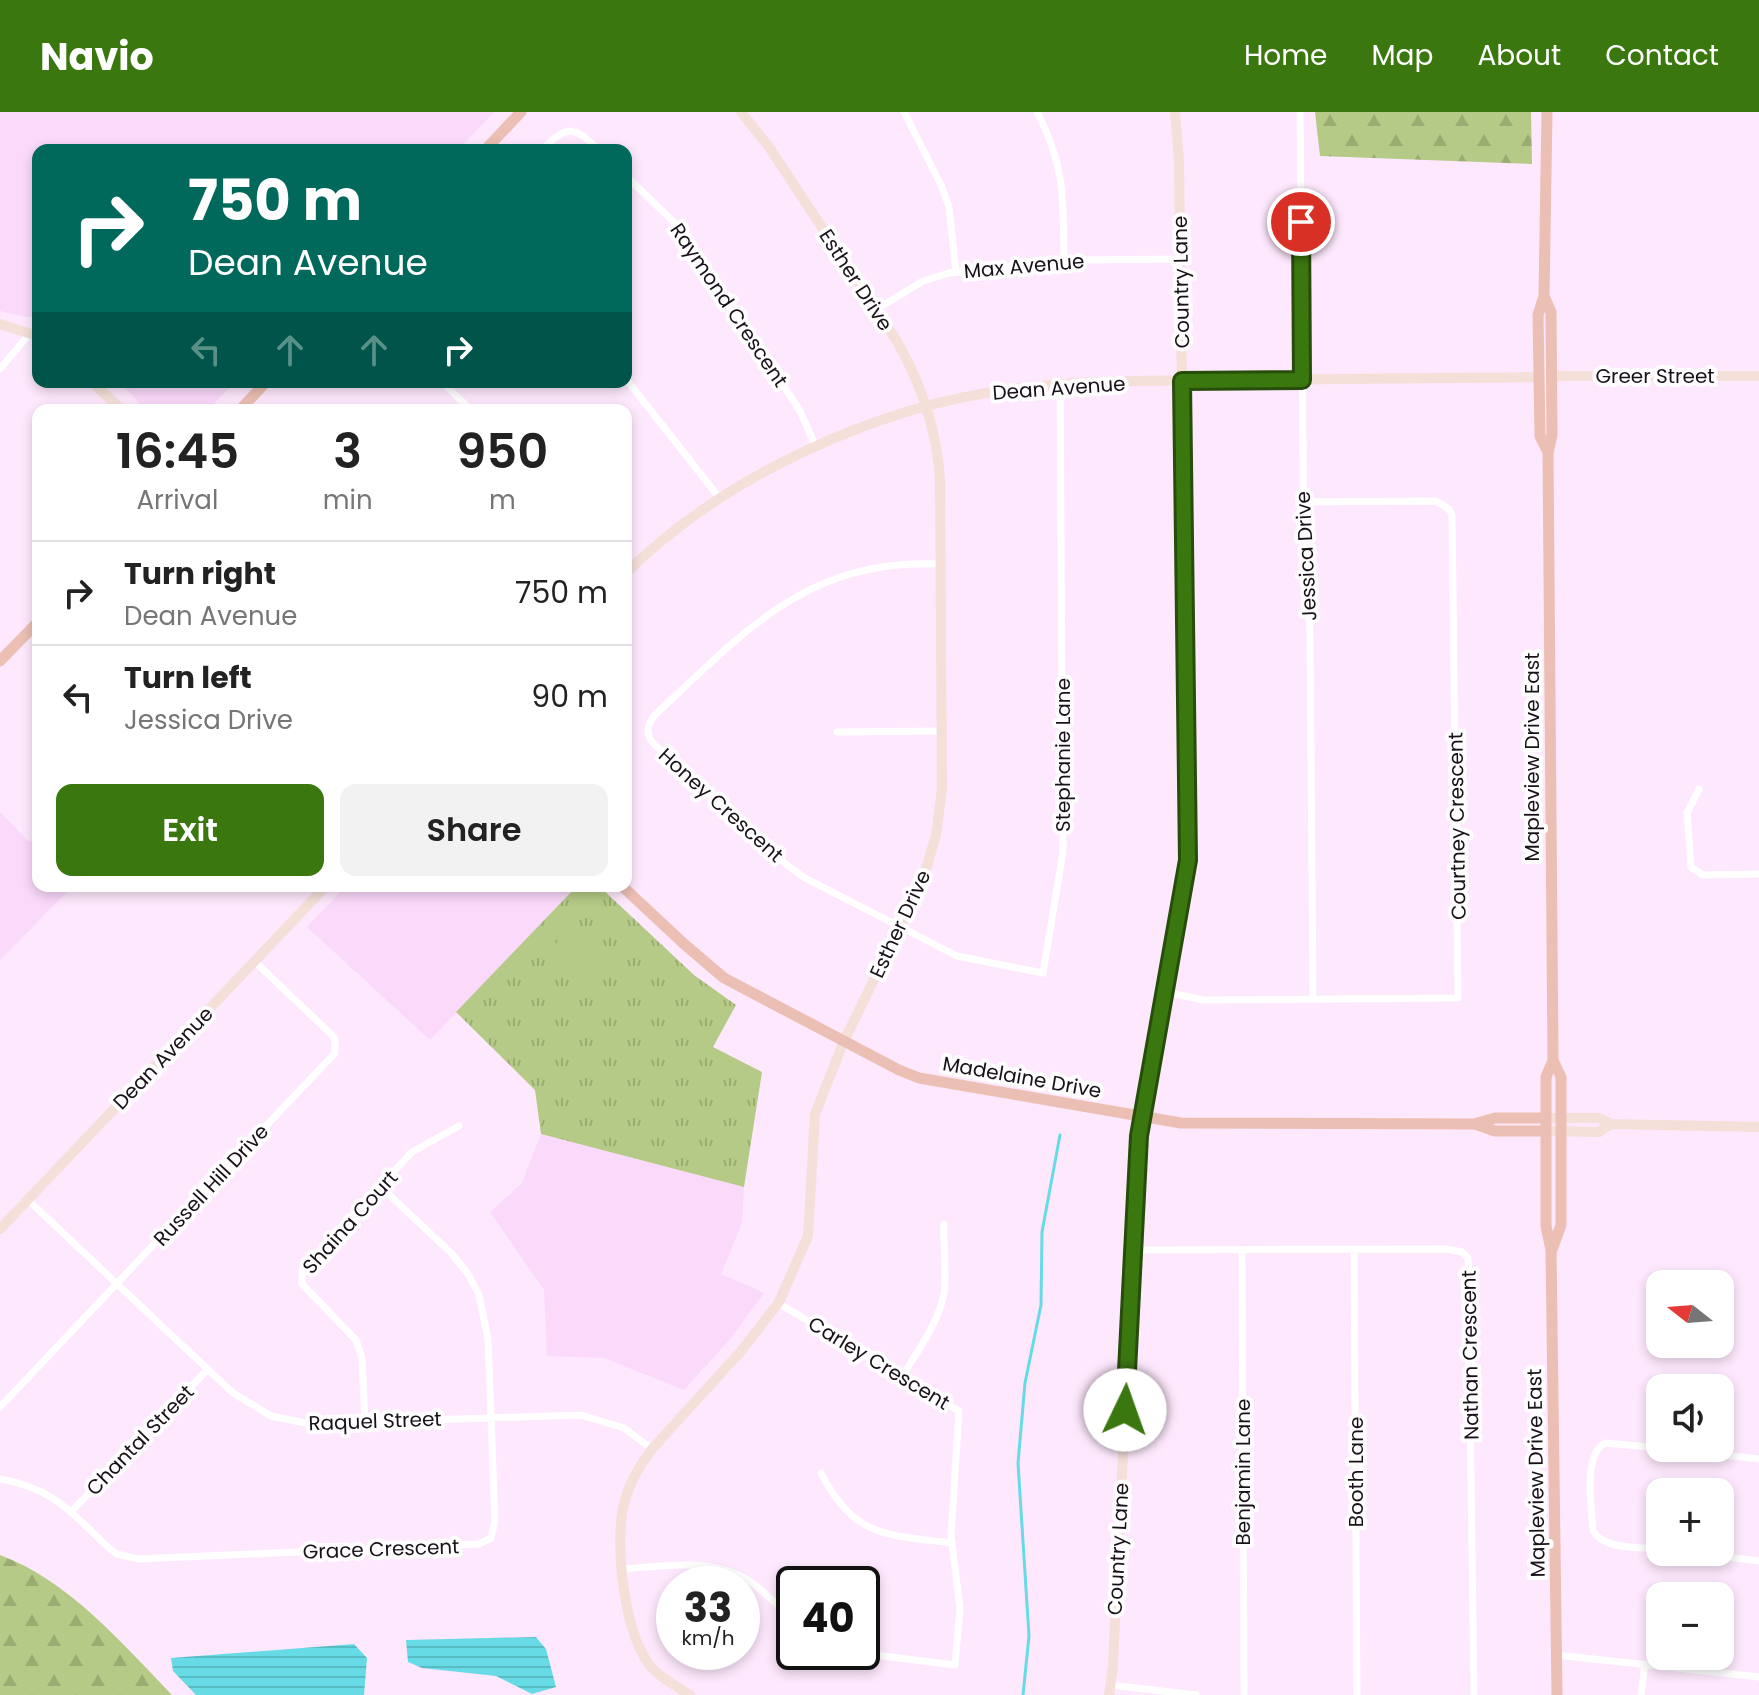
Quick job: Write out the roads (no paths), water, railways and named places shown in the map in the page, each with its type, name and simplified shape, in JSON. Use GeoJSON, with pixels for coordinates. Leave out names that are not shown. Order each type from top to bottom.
{"type":"FeatureCollection","features":[{"type":"Feature","properties":{"kind":"main road"},"geometry":{"type":"LineString","coordinates":[[491,144],[521,112]]}},
{"type":"Feature","properties":{"kind":"main road","name":"Mapleview Drive East"},"geometry":{"type":"LineString","coordinates":[[1547,112],[1544,296],[1551,312],[1546,377],[1552,435],[1548,453],[1553,1060],[1546,1077],[1546,1226],[1551,1250],[1557,1695]]}},
{"type":"Feature","properties":{"kind":"main road"},"geometry":{"type":"LineString","coordinates":[[246,404],[260,388]]}},
{"type":"Feature","properties":{"kind":"main road"},"geometry":{"type":"LineString","coordinates":[[0,661],[32,628]]}},
{"type":"Feature","properties":{"kind":"main road","name":"Madelaine Drive"},"geometry":{"type":"LineString","coordinates":[[628,892],[724,978],[919,1078],[1181,1123],[1474,1124],[1495,1118],[1546,1118]]}},
{"type":"Feature","properties":{"kind":"main road","name":"Mapleview Drive East"},"geometry":{"type":"LineString","coordinates":[[1551,1250],[1561,1225],[1561,1077],[1553,1060]]}},
{"type":"Feature","properties":{"kind":"main road","name":"Madelaine Drive"},"geometry":{"type":"LineString","coordinates":[[1474,1124],[1495,1131],[1546,1131]]}},
{"type":"Feature","properties":{"kind":"street","name":"Esther Drive"},"geometry":{"type":"LineString","coordinates":[[690,1695],[653,1669],[638,1643],[628,1613],[622,1569],[623,1506],[634,1476],[652,1449],[742,1350],[778,1303],[808,1236],[815,1114],[844,1041],[923,879],[936,835],[941,797],[939,472],[927,406],[906,358],[877,309],[769,147],[741,112]]}},
{"type":"Feature","properties":{"kind":"street"},"geometry":{"type":"LineString","coordinates":[[904,112],[949,207],[956,272]]}},
{"type":"Feature","properties":{"kind":"street"},"geometry":{"type":"LineString","coordinates":[[1037,112],[1053,144],[1060,168],[1064,261]]}},
{"type":"Feature","properties":{"kind":"street","name":"Country Lane"},"geometry":{"type":"LineString","coordinates":[[1109,1690],[1137,1156],[1188,854],[1179,161],[1175,112]]}},
{"type":"Feature","properties":{"kind":"street","name":"Jessica Drive"},"geometry":{"type":"LineString","coordinates":[[1300,112],[1303,502],[1310,631],[1313,999]]}},
{"type":"Feature","properties":{"kind":"street"},"geometry":{"type":"LineString","coordinates":[[548,144],[555,136],[569,130],[577,130],[592,144]]}},
{"type":"Feature","properties":{"kind":"street","name":"Raymond Crescent"},"geometry":{"type":"LineString","coordinates":[[632,182],[679,227],[800,411],[816,447]]}},
{"type":"Feature","properties":{"kind":"street","name":"Max Avenue"},"geometry":{"type":"LineString","coordinates":[[877,309],[926,280],[956,272],[1064,261],[1180,259]]}},
{"type":"Feature","properties":{"kind":"street"},"geometry":{"type":"LineString","coordinates":[[0,324],[32,333]]}},
{"type":"Feature","properties":{"kind":"street"},"geometry":{"type":"LineString","coordinates":[[0,369],[32,337]]}},
{"type":"Feature","properties":{"kind":"street","name":"Greer Street"},"geometry":{"type":"LineString","coordinates":[[1546,377],[1759,376]]}},
{"type":"Feature","properties":{"kind":"street","name":"Dean Avenue"},"geometry":{"type":"LineString","coordinates":[[632,565],[721,500],[816,447],[927,406],[1016,388],[1060,385],[1546,377]]}},
{"type":"Feature","properties":{"kind":"street","name":"Stephanie Lane"},"geometry":{"type":"LineString","coordinates":[[900,927],[963,958],[1043,973],[1064,849],[1060,385]]}},
{"type":"Feature","properties":{"kind":"street"},"geometry":{"type":"LineString","coordinates":[[632,387],[721,500]]}},
{"type":"Feature","properties":{"kind":"street"},"geometry":{"type":"LineString","coordinates":[[98,388],[116,404]]}},
{"type":"Feature","properties":{"kind":"street"},"geometry":{"type":"LineString","coordinates":[[448,388],[465,404]]}},
{"type":"Feature","properties":{"kind":"street","name":"Courtney Crescent"},"geometry":{"type":"LineString","coordinates":[[1165,992],[1204,1000],[1458,998],[1453,522],[1449,509],[1436,501],[1303,502]]}},
{"type":"Feature","properties":{"kind":"street","name":"Honey Crescent"},"geometry":{"type":"LineString","coordinates":[[900,927],[792,869],[653,743],[647,729],[652,718],[746,630],[793,597],[828,581],[865,570],[902,564],[940,564]]}},
{"type":"Feature","properties":{"kind":"street"},"geometry":{"type":"LineString","coordinates":[[837,732],[942,731]]}},
{"type":"Feature","properties":{"kind":"street"},"geometry":{"type":"LineString","coordinates":[[1699,789],[1687,813],[1691,867],[1703,875],[1759,874]]}},
{"type":"Feature","properties":{"kind":"street","name":"Dean Avenue"},"geometry":{"type":"LineString","coordinates":[[0,1229],[320,892]]}},
{"type":"Feature","properties":{"kind":"street","name":"Russell Hill Drive"},"geometry":{"type":"LineString","coordinates":[[0,1407],[335,1053],[335,1039],[331,1034],[255,962]]}},
{"type":"Feature","properties":{"kind":"street","name":"Madelaine Drive"},"geometry":{"type":"LineString","coordinates":[[1546,1118],[1599,1118],[1611,1124],[1759,1127]]}},
{"type":"Feature","properties":{"kind":"street","name":"Madelaine Drive"},"geometry":{"type":"LineString","coordinates":[[1546,1131],[1599,1132],[1611,1124]]}},
{"type":"Feature","properties":{"kind":"street","name":"Shaina Court"},"geometry":{"type":"LineString","coordinates":[[365,1422],[362,1358],[356,1340],[306,1289],[301,1277],[307,1264],[412,1152],[459,1126]]}},
{"type":"Feature","properties":{"kind":"street","name":"Grace Crescent"},"geometry":{"type":"LineString","coordinates":[[0,1479],[26,1483],[52,1496],[72,1511],[110,1549],[138,1559],[479,1544],[491,1538],[495,1530],[487,1327],[479,1295],[468,1274],[451,1253],[381,1187]]}},
{"type":"Feature","properties":{"kind":"street","name":"Raquel Street"},"geometry":{"type":"LineString","coordinates":[[28,1200],[246,1403],[271,1416],[310,1424],[581,1415],[624,1428],[652,1449]]}},
{"type":"Feature","properties":{"kind":"street"},"geometry":{"type":"LineString","coordinates":[[902,1377],[942,1302],[945,1282],[944,1224]]}},
{"type":"Feature","properties":{"kind":"street","name":"Nathan Crescent"},"geometry":{"type":"LineString","coordinates":[[1133,1250],[1455,1250],[1468,1258],[1474,1695]]}},
{"type":"Feature","properties":{"kind":"street","name":"Benjamin Lane"},"geometry":{"type":"LineString","coordinates":[[1242,1250],[1244,1695]]}},
{"type":"Feature","properties":{"kind":"street","name":"Booth Lane"},"geometry":{"type":"LineString","coordinates":[[1354,1250],[1357,1695]]}},
{"type":"Feature","properties":{"kind":"street","name":"Carley Crescent"},"geometry":{"type":"LineString","coordinates":[[778,1303],[959,1411],[952,1543],[960,1609],[955,1665],[880,1656]]}},
{"type":"Feature","properties":{"kind":"street","name":"Chantal Street"},"geometry":{"type":"LineString","coordinates":[[72,1511],[208,1369]]}},
{"type":"Feature","properties":{"kind":"street"},"geometry":{"type":"LineString","coordinates":[[1646,1447],[1605,1443],[1598,1447],[1590,1461],[1593,1531],[1597,1538],[1607,1543],[1646,1547]]}},
{"type":"Feature","properties":{"kind":"street"},"geometry":{"type":"LineString","coordinates":[[1734,1456],[1759,1459]]}},
{"type":"Feature","properties":{"kind":"street"},"geometry":{"type":"LineString","coordinates":[[821,1473],[844,1508],[868,1529],[886,1535],[952,1543]]}},
{"type":"Feature","properties":{"kind":"street"},"geometry":{"type":"LineString","coordinates":[[1734,1558],[1759,1561]]}},
{"type":"Feature","properties":{"kind":"street"},"geometry":{"type":"LineString","coordinates":[[622,1569],[703,1566],[723,1569],[755,1585],[776,1604]]}},
{"type":"Feature","properties":{"kind":"street"},"geometry":{"type":"LineString","coordinates":[[1556,1655],[1759,1677]]}},
{"type":"Feature","properties":{"kind":"street"},"geometry":{"type":"LineString","coordinates":[[1641,1695],[1645,1664]]}},
{"type":"Feature","properties":{"kind":"street"},"geometry":{"type":"LineString","coordinates":[[1109,1690],[1196,1695]]}},
{"type":"Feature","properties":{"kind":"water"},"geometry":{"type":"Polygon","coordinates":[[[536,1637],[546,1649],[556,1687],[532,1694],[496,1676],[422,1668],[408,1662],[406,1640],[536,1637]]]}},
{"type":"Feature","properties":{"kind":"water"},"geometry":{"type":"Polygon","coordinates":[[[354,1644],[367,1658],[364,1695],[196,1695],[173,1671],[171,1658],[354,1644]]]}},
{"type":"Feature","properties":{"kind":"waterway"},"geometry":{"type":"LineString","coordinates":[[1023,1695],[1029,1636],[1018,1463],[1025,1383],[1041,1305],[1042,1232],[1060,1135]]}}]}
